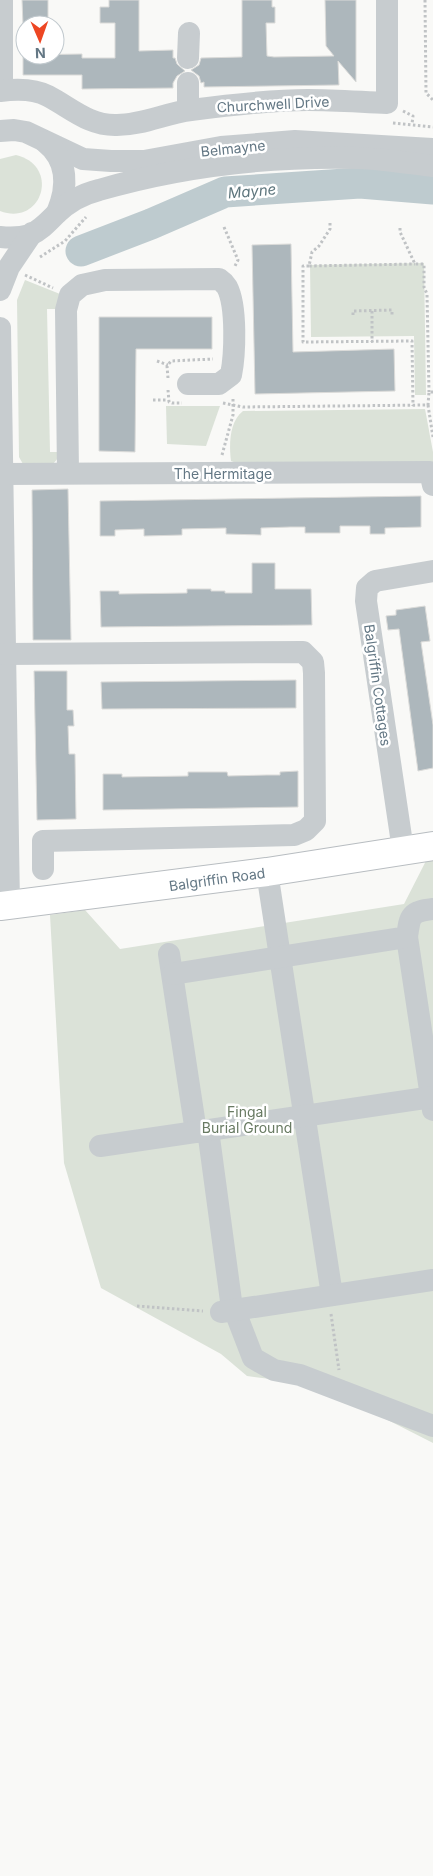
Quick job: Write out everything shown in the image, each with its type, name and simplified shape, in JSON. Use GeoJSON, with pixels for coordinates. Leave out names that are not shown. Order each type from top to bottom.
{"type":"FeatureCollection","features":[{"type":"Feature","properties":{"kind":"main road","name":"Balgriffin Road"},"geometry":{"type":"LineString","coordinates":[[5,906],[267,872],[433,846]]}},
{"type":"Feature","properties":{"kind":"street"},"geometry":{"type":"LineString","coordinates":[[1,91],[2,0]]}},
{"type":"Feature","properties":{"kind":"street","name":"Churchwell Drive"},"geometry":{"type":"LineString","coordinates":[[1,91],[26,91],[47,96],[92,122],[115,126],[141,123],[188,110],[307,100],[387,103],[387,0]]}},
{"type":"Feature","properties":{"kind":"street"},"geometry":{"type":"LineString","coordinates":[[188,33],[188,58]]}},
{"type":"Feature","properties":{"kind":"street"},"geometry":{"type":"LineString","coordinates":[[188,83],[188,110]]}},
{"type":"Feature","properties":{"kind":"street","name":"Belmayne"},"geometry":{"type":"LineString","coordinates":[[0,131],[14,130],[26,132],[83,159],[111,161],[144,161],[221,147],[295,141],[433,149]]}},
{"type":"Feature","properties":{"kind":"street","name":"Belmayne"},"geometry":{"type":"LineString","coordinates":[[38,137],[52,148],[61,163],[65,180],[64,197],[57,213]]}},
{"type":"Feature","properties":{"kind":"street","name":"Belmayne"},"geometry":{"type":"LineString","coordinates":[[0,236],[14,238],[32,233],[45,226],[57,213],[82,195],[182,171],[240,162],[358,158],[433,166]]}},
{"type":"Feature","properties":{"kind":"street"},"geometry":{"type":"LineString","coordinates":[[0,290],[9,267],[32,233]]}},
{"type":"Feature","properties":{"kind":"street"},"geometry":{"type":"LineString","coordinates":[[68,473],[66,310],[70,295],[82,285],[105,280],[219,279],[226,285],[232,299],[235,359],[231,375],[219,384],[189,393]]}},
{"type":"Feature","properties":{"kind":"street"},"geometry":{"type":"LineString","coordinates":[[0,328],[2,612],[5,654],[5,906]]}},
{"type":"Feature","properties":{"kind":"street","name":"The Hermitage"},"geometry":{"type":"LineString","coordinates":[[2,474],[430,472],[433,485]]}},
{"type":"Feature","properties":{"kind":"street","name":"Balgriffin Cottages"},"geometry":{"type":"LineString","coordinates":[[403,850],[366,601],[367,588],[376,581],[433,571]]}},
{"type":"Feature","properties":{"kind":"street"},"geometry":{"type":"LineString","coordinates":[[5,654],[303,652],[312,662],[314,673],[315,820],[306,830],[294,835],[42,841],[43,869]]}},
{"type":"Feature","properties":{"kind":"street"},"geometry":{"type":"LineString","coordinates":[[267,872],[305,1116],[330,1295]]}},
{"type":"Feature","properties":{"kind":"street"},"geometry":{"type":"LineString","coordinates":[[100,1146],[305,1116],[432,1102],[407,937],[409,920],[417,911],[433,909]]}},
{"type":"Feature","properties":{"kind":"street"},"geometry":{"type":"LineString","coordinates":[[227,1311],[231,1301],[171,964],[280,957],[407,937]]}},
{"type":"Feature","properties":{"kind":"street"},"geometry":{"type":"LineString","coordinates":[[227,1311],[433,1280]]}},
{"type":"Feature","properties":{"kind":"street"},"geometry":{"type":"LineString","coordinates":[[227,1311],[253,1358],[274,1370],[300,1375],[433,1426]]}},
{"type":"Feature","properties":{"kind":"path"},"geometry":{"type":"LineString","coordinates":[[425,0],[426,93],[433,100]]}},
{"type":"Feature","properties":{"kind":"path"},"geometry":{"type":"LineString","coordinates":[[34,260],[52,251],[65,241],[87,216]]}},
{"type":"Feature","properties":{"kind":"path"},"geometry":{"type":"LineString","coordinates":[[309,266],[312,252],[319,246],[330,229],[330,223]]}},
{"type":"Feature","properties":{"kind":"path"},"geometry":{"type":"LineString","coordinates":[[224,227],[238,260],[226,285]]}},
{"type":"Feature","properties":{"kind":"path"},"geometry":{"type":"LineString","coordinates":[[400,228],[400,232],[415,264]]}},
{"type":"Feature","properties":{"kind":"path"},"geometry":{"type":"LineString","coordinates":[[413,406],[412,342],[303,342],[303,266],[424,264],[424,286],[428,294],[431,392],[428,405],[433,437]]}},
{"type":"Feature","properties":{"kind":"path"},"geometry":{"type":"LineString","coordinates":[[19,278],[26,266]]}},
{"type":"Feature","properties":{"kind":"path"},"geometry":{"type":"LineString","coordinates":[[22,274],[70,295]]}},
{"type":"Feature","properties":{"kind":"path"},"geometry":{"type":"LineString","coordinates":[[372,310],[372,342]]}},
{"type":"Feature","properties":{"kind":"path"},"geometry":{"type":"LineString","coordinates":[[353,315],[353,311],[392,310],[392,315]]}},
{"type":"Feature","properties":{"kind":"path"},"geometry":{"type":"LineString","coordinates":[[168,400],[168,365],[172,361],[214,359]]}},
{"type":"Feature","properties":{"kind":"path"},"geometry":{"type":"LineString","coordinates":[[157,361],[168,365]]}},
{"type":"Feature","properties":{"kind":"path"},"geometry":{"type":"LineString","coordinates":[[153,400],[168,400],[172,404],[189,393]]}},
{"type":"Feature","properties":{"kind":"path"},"geometry":{"type":"LineString","coordinates":[[222,473],[222,455],[233,415],[234,394]]}},
{"type":"Feature","properties":{"kind":"path"},"geometry":{"type":"LineString","coordinates":[[216,403],[243,407],[428,405]]}},
{"type":"Feature","properties":{"kind":"path"},"geometry":{"type":"LineString","coordinates":[[330,1295],[342,1390]]}},
{"type":"Feature","properties":{"kind":"path"},"geometry":{"type":"LineString","coordinates":[[138,1306],[227,1311]]}},
{"type":"Feature","properties":{"kind":"green space"},"geometry":{"type":"Polygon","coordinates":[[[16,155],[30,161],[38,171],[42,182],[41,193],[35,203],[27,211],[15,214],[0,211],[0,159],[16,155]]]}},
{"type":"Feature","properties":{"kind":"green space"},"geometry":{"type":"Polygon","coordinates":[[[424,263],[426,395],[415,395],[414,336],[311,337],[310,265],[424,263]]]}},
{"type":"Feature","properties":{"kind":"green space"},"geometry":{"type":"Polygon","coordinates":[[[25,280],[65,296],[60,309],[47,309],[50,452],[63,452],[53,464],[23,464],[19,457],[17,300],[25,280]]]}},
{"type":"Feature","properties":{"kind":"green space"},"geometry":{"type":"Polygon","coordinates":[[[166,406],[220,406],[206,446],[167,444],[166,406]]]}},
{"type":"Feature","properties":{"kind":"green space"},"geometry":{"type":"Polygon","coordinates":[[[425,409],[433,462],[239,464],[231,461],[231,434],[235,421],[243,411],[425,409]]]}},
{"type":"Feature","properties":{"kind":"green space","name":"Fingal Burial Ground"},"geometry":{"type":"Polygon","coordinates":[[[433,852],[433,1443],[319,1385],[247,1376],[221,1354],[101,1288],[64,1163],[50,915],[85,910],[120,949],[404,904],[430,853],[433,852]]]}},
{"type":"Feature","properties":{"kind":"building"},"geometry":{"type":"Polygon","coordinates":[[[22,0],[48,0],[48,15],[23,15],[22,0]]]}},
{"type":"Feature","properties":{"kind":"building"},"geometry":{"type":"Polygon","coordinates":[[[109,0],[139,0],[139,51],[173,50],[173,58],[185,71],[177,76],[173,83],[173,88],[82,89],[82,75],[23,75],[23,65],[65,65],[65,54],[82,54],[82,58],[115,58],[115,23],[100,23],[100,7],[109,7],[109,0]]]}},
{"type":"Feature","properties":{"kind":"building"},"geometry":{"type":"Polygon","coordinates":[[[242,0],[272,0],[272,7],[275,7],[275,23],[266,23],[267,56],[274,57],[334,56],[326,46],[325,0],[356,0],[356,82],[338,61],[339,85],[204,87],[204,82],[201,83],[199,76],[191,70],[199,65],[201,58],[242,57],[242,0]]]}},
{"type":"Feature","properties":{"kind":"building"},"geometry":{"type":"Polygon","coordinates":[[[291,244],[293,352],[394,349],[395,391],[255,394],[252,245],[291,244]]]}},
{"type":"Feature","properties":{"kind":"building"},"geometry":{"type":"Polygon","coordinates":[[[99,317],[212,317],[212,349],[136,349],[135,452],[99,451],[99,317]]]}},
{"type":"Feature","properties":{"kind":"building"},"geometry":{"type":"Polygon","coordinates":[[[68,489],[71,640],[33,640],[32,490],[68,489]]]}},
{"type":"Feature","properties":{"kind":"building"},"geometry":{"type":"Polygon","coordinates":[[[421,496],[421,527],[385,528],[385,534],[370,534],[370,526],[340,526],[340,533],[305,533],[305,527],[290,527],[261,528],[261,535],[226,534],[226,528],[182,529],[182,535],[144,536],[144,529],[115,530],[115,536],[100,536],[100,501],[421,496]]]}},
{"type":"Feature","properties":{"kind":"building"},"geometry":{"type":"Polygon","coordinates":[[[252,563],[275,563],[275,589],[311,589],[312,625],[101,627],[100,591],[119,591],[119,594],[187,593],[187,589],[211,589],[211,591],[225,591],[225,593],[252,593],[252,563]]]}},
{"type":"Feature","properties":{"kind":"building"},"geometry":{"type":"Polygon","coordinates":[[[425,606],[430,641],[421,642],[433,725],[433,768],[418,771],[399,629],[388,630],[386,616],[396,615],[396,610],[425,606]]]}},
{"type":"Feature","properties":{"kind":"building"},"geometry":{"type":"Polygon","coordinates":[[[34,671],[67,671],[67,710],[73,710],[74,726],[68,726],[69,754],[75,754],[76,819],[37,820],[34,671]]]}},
{"type":"Feature","properties":{"kind":"building"},"geometry":{"type":"Polygon","coordinates":[[[296,680],[296,708],[102,709],[101,682],[296,680]]]}},
{"type":"Feature","properties":{"kind":"building"},"geometry":{"type":"Polygon","coordinates":[[[298,771],[298,807],[103,810],[103,774],[122,774],[122,777],[188,776],[188,772],[227,772],[228,776],[280,775],[280,772],[298,771]]]}},
{"type":"Feature","properties":{"kind":"waterway","name":"Mayne"},"geometry":{"type":"LineString","coordinates":[[81,251],[151,224],[225,192],[360,183],[433,189]]}}]}
